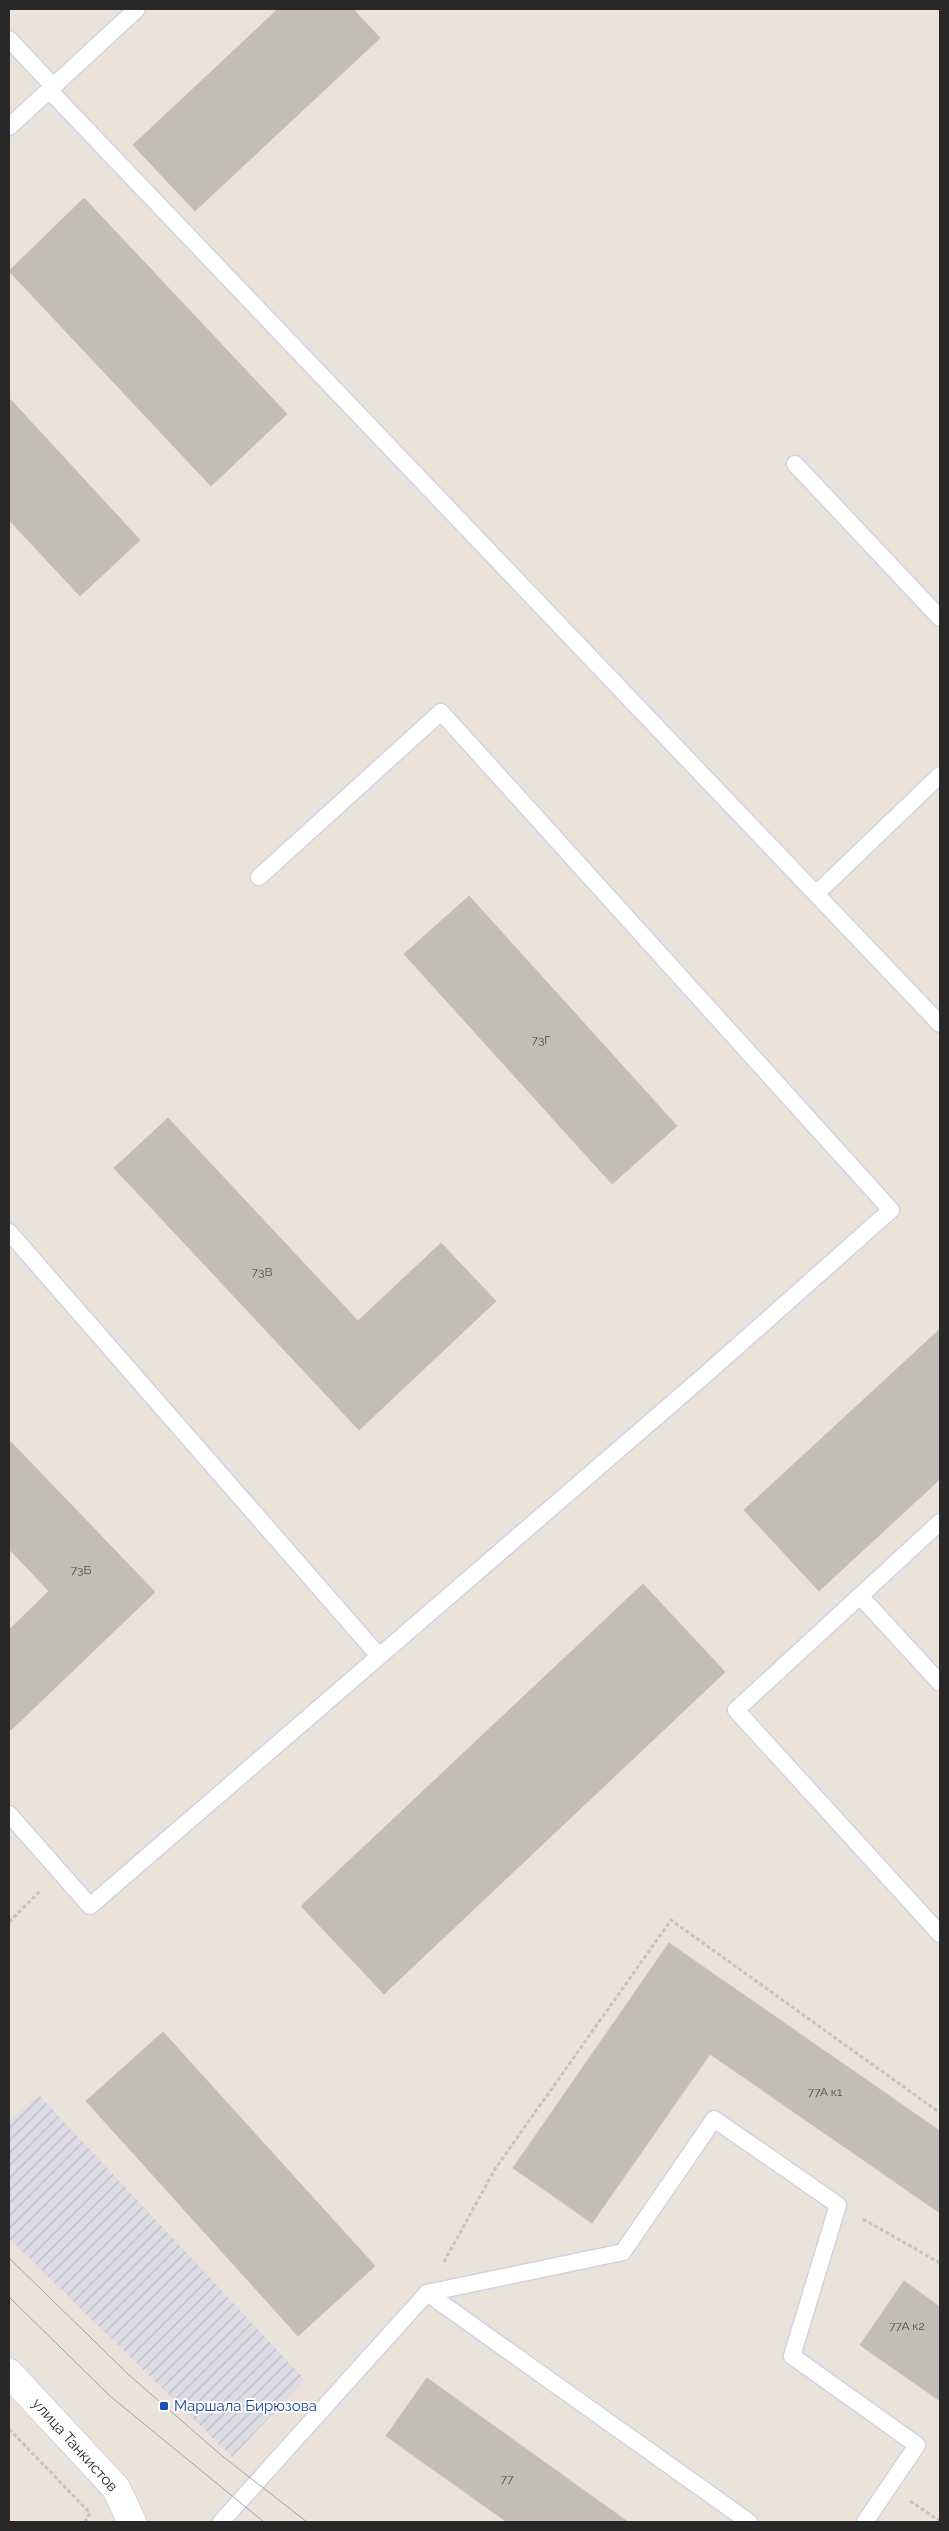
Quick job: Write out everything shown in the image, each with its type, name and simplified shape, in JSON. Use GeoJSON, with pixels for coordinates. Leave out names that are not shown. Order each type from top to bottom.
{"type":"FeatureCollection","features":[{"type":"Feature","properties":{"kind":"main road","name":"улица Танкистов"},"geometry":{"type":"LineString","coordinates":[[9,2373],[116,2488],[132,2522]]}},
{"type":"Feature","properties":{"kind":"lane"},"geometry":{"type":"LineString","coordinates":[[9,127],[137,9]]}},
{"type":"Feature","properties":{"kind":"lane"},"geometry":{"type":"LineString","coordinates":[[9,39],[51,88],[940,1024]]}},
{"type":"Feature","properties":{"kind":"lane"},"geometry":{"type":"LineString","coordinates":[[795,464],[940,618]]}},
{"type":"Feature","properties":{"kind":"lane"},"geometry":{"type":"LineString","coordinates":[[9,1814],[90,1906],[705,1375],[892,1210],[440,712],[259,877]]}},
{"type":"Feature","properties":{"kind":"lane"},"geometry":{"type":"LineString","coordinates":[[816,894],[940,775]]}},
{"type":"Feature","properties":{"kind":"lane"},"geometry":{"type":"LineString","coordinates":[[9,1232],[378,1656]]}},
{"type":"Feature","properties":{"kind":"lane"},"geometry":{"type":"LineString","coordinates":[[940,1522],[861,1597],[736,1710],[940,1934]]}},
{"type":"Feature","properties":{"kind":"lane"},"geometry":{"type":"LineString","coordinates":[[861,1597],[940,1683]]}},
{"type":"Feature","properties":{"kind":"lane"},"geometry":{"type":"LineString","coordinates":[[222,2522],[427,2293],[623,2252],[714,2119],[838,2205],[792,2356],[917,2445],[865,2522]]}},
{"type":"Feature","properties":{"kind":"lane"},"geometry":{"type":"LineString","coordinates":[[427,2293],[749,2522]]}},
{"type":"Feature","properties":{"kind":"path"},"geometry":{"type":"LineString","coordinates":[[9,1922],[60,1871]]}},
{"type":"Feature","properties":{"kind":"path"},"geometry":{"type":"LineString","coordinates":[[427,2293],[495,2170],[671,1920],[940,2113]]}},
{"type":"Feature","properties":{"kind":"path"},"geometry":{"type":"LineString","coordinates":[[838,2205],[940,2263]]}},
{"type":"Feature","properties":{"kind":"path"},"geometry":{"type":"LineString","coordinates":[[9,2429],[90,2513],[85,2522]]}},
{"type":"Feature","properties":{"kind":"path"},"geometry":{"type":"LineString","coordinates":[[889,2487],[940,2521]]}},
{"type":"Feature","properties":{"kind":"shaded area"},"geometry":{"type":"Polygon","coordinates":[[[39,2095],[305,2380],[232,2457],[9,2238],[9,2121],[39,2095]]]}},
{"type":"Feature","properties":{"kind":"building"},"geometry":{"type":"Polygon","coordinates":[[[278,9],[353,9],[380,38],[195,211],[133,145],[278,9]]]}},
{"type":"Feature","properties":{"kind":"building"},"geometry":{"type":"Polygon","coordinates":[[[84,198],[287,414],[211,486],[9,271],[84,198]]]}},
{"type":"Feature","properties":{"kind":"building"},"geometry":{"type":"Polygon","coordinates":[[[9,398],[140,540],[80,596],[9,520],[9,398]]]}},
{"type":"Feature","properties":{"kind":"building"},"geometry":{"type":"Polygon","coordinates":[[[469,896],[677,1126],[612,1184],[404,954],[469,896]]]}},
{"type":"Feature","properties":{"kind":"building"},"geometry":{"type":"Polygon","coordinates":[[[168,1118],[358,1321],[441,1243],[496,1301],[359,1430],[114,1168],[168,1118]]]}},
{"type":"Feature","properties":{"kind":"building"},"geometry":{"type":"Polygon","coordinates":[[[940,1329],[940,1479],[819,1591],[744,1510],[940,1329]]]}},
{"type":"Feature","properties":{"kind":"building"},"geometry":{"type":"Polygon","coordinates":[[[9,1440],[155,1592],[11,1730],[9,1727],[9,1630],[49,1591],[9,1549],[9,1440]]]}},
{"type":"Feature","properties":{"kind":"building"},"geometry":{"type":"Polygon","coordinates":[[[643,1584],[725,1672],[384,1994],[301,1906],[643,1584]]]}},
{"type":"Feature","properties":{"kind":"building"},"geometry":{"type":"Polygon","coordinates":[[[669,1943],[940,2131],[940,2213],[710,2054],[592,2223],[513,2168],[669,1943]]]}},
{"type":"Feature","properties":{"kind":"building"},"geometry":{"type":"Polygon","coordinates":[[[163,2032],[375,2266],[298,2336],[86,2101],[163,2032]]]}},
{"type":"Feature","properties":{"kind":"building"},"geometry":{"type":"Polygon","coordinates":[[[904,2281],[940,2307],[940,2401],[860,2345],[904,2281]]]}},
{"type":"Feature","properties":{"kind":"building"},"geometry":{"type":"Polygon","coordinates":[[[427,2378],[628,2522],[507,2522],[386,2436],[427,2378]]]}},
{"type":"Feature","properties":{"kind":"tram line"},"geometry":{"type":"LineString","coordinates":[[9,2258],[129,2375],[221,2455],[307,2522]]}},
{"type":"Feature","properties":{"kind":"tram line"},"geometry":{"type":"LineString","coordinates":[[9,2297],[110,2396],[264,2522]]}},
{"type":"Feature","properties":{"kind":"place","name":"Маршала Бирюзова"},"geometry":{"type":"Point","coordinates":[164,2406]}}]}
